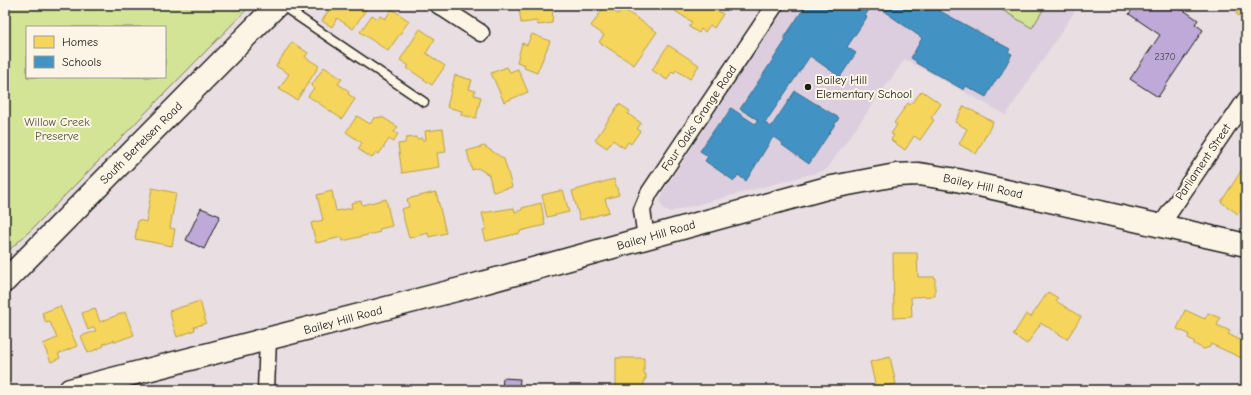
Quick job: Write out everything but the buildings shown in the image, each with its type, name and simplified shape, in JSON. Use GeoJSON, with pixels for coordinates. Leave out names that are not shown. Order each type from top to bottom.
{"type":"FeatureCollection","features":[{"type":"Feature","properties":{"kind":"main road","name":"South Bertelsen Road"},"geometry":{"type":"LineString","coordinates":[[5,281],[277,5]]}},
{"type":"Feature","properties":{"kind":"main road","name":"Bailey Hill Road"},"geometry":{"type":"LineString","coordinates":[[70,390],[268,339],[827,188],[875,177],[919,174],[957,180],[1246,245]]}},
{"type":"Feature","properties":{"kind":"street"},"geometry":{"type":"LineString","coordinates":[[438,5],[481,33]]}},
{"type":"Feature","properties":{"kind":"street","name":"Four Oaks Grange Road"},"geometry":{"type":"LineString","coordinates":[[646,238],[642,210],[649,192],[775,5]]}},
{"type":"Feature","properties":{"kind":"street","name":"Parliament Street"},"geometry":{"type":"LineString","coordinates":[[1161,225],[1246,99]]}},
{"type":"Feature","properties":{"kind":"street"},"geometry":{"type":"LineString","coordinates":[[266,390],[268,339]]}},
{"type":"Feature","properties":{"kind":"lane"},"geometry":{"type":"LineString","coordinates":[[281,5],[424,102]]}},
{"type":"Feature","properties":{"kind":"shaded area","name":"Bailey Hill Elementary School"},"geometry":{"type":"Polygon","coordinates":[[[785,5],[1079,5],[1006,115],[905,59],[826,170],[670,212],[664,210],[660,202],[663,192],[785,5]]]}},
{"type":"Feature","properties":{"kind":"green space","name":"Willow Creek Preserve"},"geometry":{"type":"Polygon","coordinates":[[[5,5],[251,5],[32,229],[5,254],[5,5]]]}},
{"type":"Feature","properties":{"kind":"green space"},"geometry":{"type":"Polygon","coordinates":[[[994,5],[1046,5],[1032,28],[994,5]]]}},
{"type":"Feature","properties":{"kind":"place","name":"Bailey Hill Elementary School"},"geometry":{"type":"Point","coordinates":[808,87]}}]}
